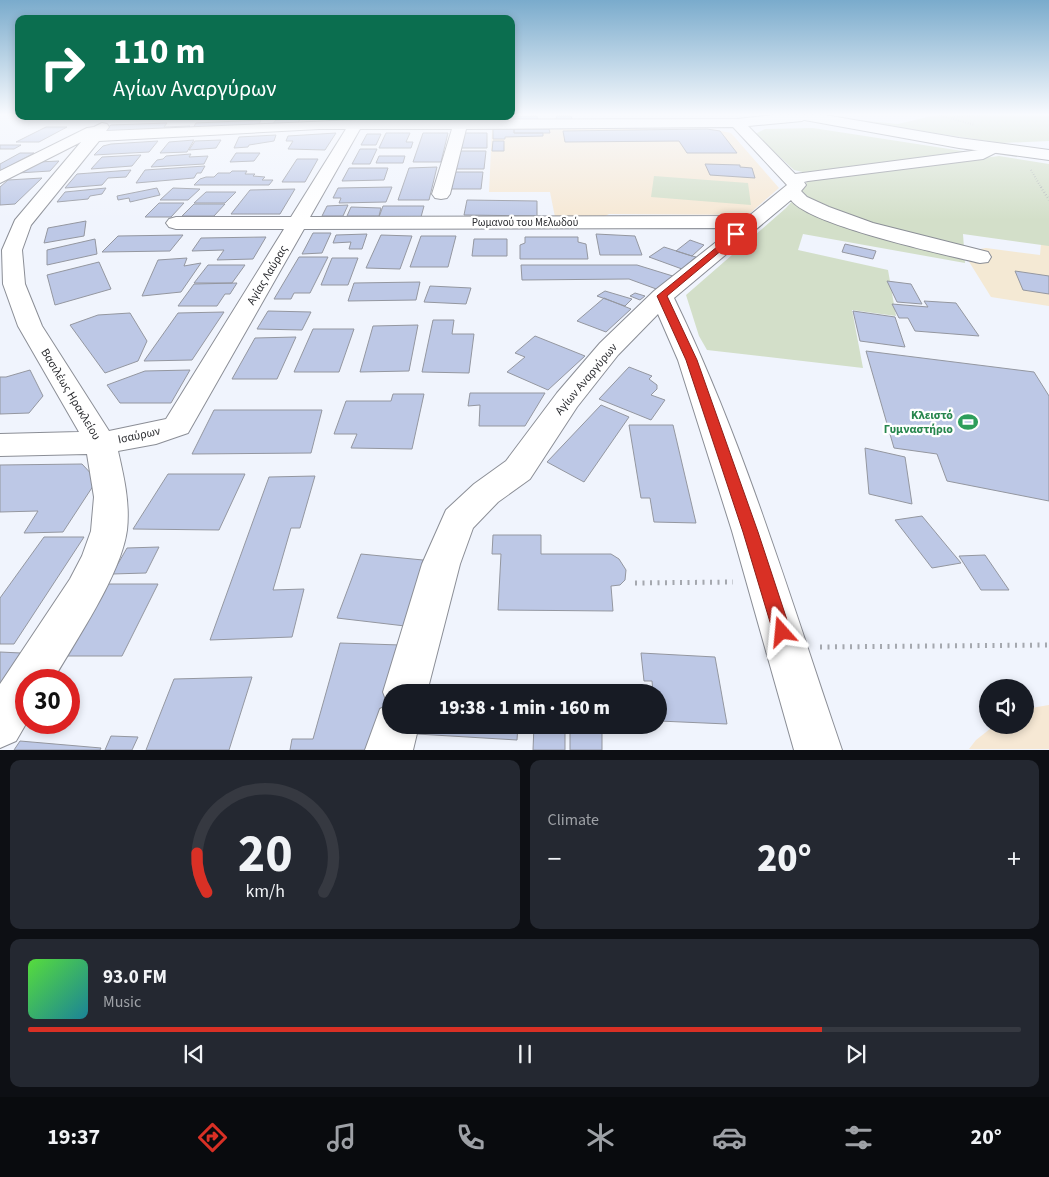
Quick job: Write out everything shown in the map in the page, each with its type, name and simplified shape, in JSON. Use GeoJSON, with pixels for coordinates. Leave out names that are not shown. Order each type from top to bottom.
{"type":"FeatureCollection","features":[{"type":"Feature","properties":{"kind":"street"},"geometry":{"type":"LineString","coordinates":[[0,178],[56,150]]}},
{"type":"Feature","properties":{"kind":"street","name":"Βασιλέως Ηρακλείου"},"geometry":{"type":"LineString","coordinates":[[35,669],[84,591],[100,559],[109,531],[111,497],[101,443],[30,326],[14,284],[12,250],[22,224],[81,150]]}},
{"type":"Feature","properties":{"kind":"street","name":"Αγίας Λαύρας"},"geometry":{"type":"LineString","coordinates":[[177,426],[341,150]]}},
{"type":"Feature","properties":{"kind":"street"},"geometry":{"type":"LineString","coordinates":[[441,194],[453,150]]}},
{"type":"Feature","properties":{"kind":"street"},"geometry":{"type":"LineString","coordinates":[[760,150],[801,201],[845,221],[887,234],[980,257]]}},
{"type":"Feature","properties":{"kind":"street"},"geometry":{"type":"LineString","coordinates":[[791,187],[805,176],[983,154],[990,150]]}},
{"type":"Feature","properties":{"kind":"street"},"geometry":{"type":"LineString","coordinates":[[1010,150],[1049,155]]}},
{"type":"Feature","properties":{"kind":"street","name":"Αγίων Αναργύρων"},"geometry":{"type":"LineString","coordinates":[[407,684],[441,564],[458,520],[486,493],[518,470],[573,393],[609,349],[791,187]]}},
{"type":"Feature","properties":{"kind":"street","name":"Ρωμανού του Μελωδού"},"geometry":{"type":"LineString","coordinates":[[176,222],[751,222]]}},
{"type":"Feature","properties":{"kind":"street"},"geometry":{"type":"LineString","coordinates":[[664,299],[691,360],[750,532],[788,648],[818,750]]}},
{"type":"Feature","properties":{"kind":"street","name":"Ισαύρων"},"geometry":{"type":"LineString","coordinates":[[0,445],[101,443],[156,433],[177,426]]}},
{"type":"Feature","properties":{"kind":"street","name":"Βασιλέως Ηρακλείου"},"geometry":{"type":"LineString","coordinates":[[0,725],[15,701]]}},
{"type":"Feature","properties":{"kind":"street"},"geometry":{"type":"LineString","coordinates":[[389,750],[393,734]]}},
{"type":"Feature","properties":{"kind":"path"},"geometry":{"type":"LineString","coordinates":[[1028,165],[1049,200]]}},
{"type":"Feature","properties":{"kind":"path"},"geometry":{"type":"LineString","coordinates":[[635,584],[700,581]]}},
{"type":"Feature","properties":{"kind":"path"},"geometry":{"type":"LineString","coordinates":[[788,648],[1049,645]]}},
{"type":"Feature","properties":{"kind":"shaded area"},"geometry":{"type":"Polygon","coordinates":[[[491,150],[746,150],[779,188],[748,215],[609,214],[603,217],[555,217],[550,192],[489,192],[491,150]]]}},
{"type":"Feature","properties":{"kind":"shaded area"},"geometry":{"type":"Polygon","coordinates":[[[1041,244],[1049,245],[1049,306],[991,297],[963,252],[986,248],[1040,255],[1041,244]]]}},
{"type":"Feature","properties":{"kind":"shaded area"},"geometry":{"type":"Polygon","coordinates":[[[1049,705],[1049,749],[969,749],[984,734],[1034,734],[1034,708],[1049,705]]]}},
{"type":"Feature","properties":{"kind":"green space"},"geometry":{"type":"Polygon","coordinates":[[[772,150],[956,150],[969,152],[807,173],[794,170],[772,150]]]}},
{"type":"Feature","properties":{"kind":"green space"},"geometry":{"type":"Polygon","coordinates":[[[999,156],[1049,164],[1049,246],[963,234],[965,263],[803,234],[798,250],[888,270],[896,316],[852,310],[863,368],[707,350],[699,336],[686,295],[786,208],[805,187],[807,181],[999,156]]]}},
{"type":"Feature","properties":{"kind":"green space"},"geometry":{"type":"Polygon","coordinates":[[[654,176],[748,183],[751,205],[651,197],[654,176]]]}},
{"type":"Feature","properties":{"kind":"building"},"geometry":{"type":"Polygon","coordinates":[[[99,150],[151,150],[149,152],[94,155],[99,150]]]}},
{"type":"Feature","properties":{"kind":"building"},"geometry":{"type":"Polygon","coordinates":[[[162,150],[188,150],[187,152],[160,153],[162,150]]]}},
{"type":"Feature","properties":{"kind":"building"},"geometry":{"type":"Polygon","coordinates":[[[359,150],[377,150],[370,164],[352,164],[359,150]]]}},
{"type":"Feature","properties":{"kind":"building"},"geometry":{"type":"Polygon","coordinates":[[[417,150],[444,150],[441,162],[413,162],[417,150]]]}},
{"type":"Feature","properties":{"kind":"building"},"geometry":{"type":"Polygon","coordinates":[[[685,150],[735,150],[737,153],[687,153],[685,150]]]}},
{"type":"Feature","properties":{"kind":"building"},"geometry":{"type":"Polygon","coordinates":[[[457,151],[486,151],[484,169],[453,169],[457,151]]]}},
{"type":"Feature","properties":{"kind":"building"},"geometry":{"type":"Polygon","coordinates":[[[20,153],[34,153],[0,171],[0,164],[20,153]]]}},
{"type":"Feature","properties":{"kind":"building"},"geometry":{"type":"Polygon","coordinates":[[[236,153],[260,153],[254,161],[230,162],[236,153]]]}},
{"type":"Feature","properties":{"kind":"building"},"geometry":{"type":"Polygon","coordinates":[[[191,154],[189,157],[208,156],[204,164],[151,167],[157,160],[163,159],[166,156],[191,154]]]}},
{"type":"Feature","properties":{"kind":"building"},"geometry":{"type":"Polygon","coordinates":[[[141,155],[132,166],[91,169],[102,157],[141,155]]]}},
{"type":"Feature","properties":{"kind":"building"},"geometry":{"type":"Polygon","coordinates":[[[379,156],[405,156],[403,163],[376,163],[379,156]]]}},
{"type":"Feature","properties":{"kind":"building"},"geometry":{"type":"Polygon","coordinates":[[[297,159],[318,159],[305,182],[282,182],[297,159]]]}},
{"type":"Feature","properties":{"kind":"building"},"geometry":{"type":"Polygon","coordinates":[[[59,161],[50,171],[18,173],[38,162],[59,161]]]}},
{"type":"Feature","properties":{"kind":"building"},"geometry":{"type":"Polygon","coordinates":[[[705,164],[740,165],[740,167],[752,168],[755,178],[710,175],[705,164]]]}},
{"type":"Feature","properties":{"kind":"building"},"geometry":{"type":"Polygon","coordinates":[[[205,166],[201,173],[197,173],[194,178],[136,183],[145,170],[205,166]]]}},
{"type":"Feature","properties":{"kind":"building"},"geometry":{"type":"Polygon","coordinates":[[[437,167],[429,200],[398,200],[409,168],[437,167]]]}},
{"type":"Feature","properties":{"kind":"building"},"geometry":{"type":"Polygon","coordinates":[[[349,168],[388,168],[384,180],[342,181],[349,168]]]}},
{"type":"Feature","properties":{"kind":"building"},"geometry":{"type":"Polygon","coordinates":[[[131,170],[126,177],[108,178],[102,185],[65,188],[77,174],[131,170]]]}},
{"type":"Feature","properties":{"kind":"building"},"geometry":{"type":"Polygon","coordinates":[[[232,171],[247,171],[245,174],[265,177],[262,180],[273,180],[269,185],[194,185],[200,179],[232,171]]]}},
{"type":"Feature","properties":{"kind":"building"},"geometry":{"type":"Polygon","coordinates":[[[453,172],[483,172],[481,189],[449,189],[453,172]]]}},
{"type":"Feature","properties":{"kind":"building"},"geometry":{"type":"Polygon","coordinates":[[[42,178],[15,204],[0,205],[0,187],[8,180],[42,178]]]}},
{"type":"Feature","properties":{"kind":"building"},"geometry":{"type":"Polygon","coordinates":[[[392,187],[386,202],[339,203],[341,198],[333,198],[338,188],[392,187]]]}},
{"type":"Feature","properties":{"kind":"building"},"geometry":{"type":"Polygon","coordinates":[[[106,188],[102,194],[90,196],[88,199],[57,202],[65,192],[106,188]]]}},
{"type":"Feature","properties":{"kind":"building"},"geometry":{"type":"Polygon","coordinates":[[[157,188],[160,195],[130,202],[129,198],[118,200],[117,196],[157,188]]]}},
{"type":"Feature","properties":{"kind":"building"},"geometry":{"type":"Polygon","coordinates":[[[173,188],[200,189],[188,200],[160,200],[173,188]]]}},
{"type":"Feature","properties":{"kind":"building"},"geometry":{"type":"Polygon","coordinates":[[[295,189],[280,214],[231,214],[250,190],[295,189]]]}},
{"type":"Feature","properties":{"kind":"building"},"geometry":{"type":"Polygon","coordinates":[[[206,192],[236,192],[225,203],[194,203],[206,192]]]}},
{"type":"Feature","properties":{"kind":"building"},"geometry":{"type":"Polygon","coordinates":[[[467,200],[537,201],[537,216],[464,215],[467,200]]]}},
{"type":"Feature","properties":{"kind":"building"},"geometry":{"type":"Polygon","coordinates":[[[159,203],[184,203],[171,217],[145,217],[159,203]]]}},
{"type":"Feature","properties":{"kind":"building"},"geometry":{"type":"Polygon","coordinates":[[[194,204],[225,204],[214,216],[182,216],[194,204]]]}},
{"type":"Feature","properties":{"kind":"building"},"geometry":{"type":"Polygon","coordinates":[[[348,205],[343,216],[322,216],[327,206],[348,205]]]}},
{"type":"Feature","properties":{"kind":"building"},"geometry":{"type":"Polygon","coordinates":[[[383,206],[424,206],[421,217],[379,217],[383,206]]]}},
{"type":"Feature","properties":{"kind":"building"},"geometry":{"type":"Polygon","coordinates":[[[351,207],[381,208],[379,216],[347,216],[351,207]]]}},
{"type":"Feature","properties":{"kind":"building"},"geometry":{"type":"Polygon","coordinates":[[[86,221],[84,236],[44,243],[48,228],[86,221]]]}},
{"type":"Feature","properties":{"kind":"building"},"geometry":{"type":"Polygon","coordinates":[[[313,233],[331,233],[322,253],[302,254],[313,233]]]}},
{"type":"Feature","properties":{"kind":"building"},"geometry":{"type":"Polygon","coordinates":[[[367,234],[362,249],[349,249],[351,242],[333,243],[336,235],[367,234]]]}},
{"type":"Feature","properties":{"kind":"building"},"geometry":{"type":"Polygon","coordinates":[[[596,234],[635,236],[642,255],[600,255],[596,234]]]}},
{"type":"Feature","properties":{"kind":"building"},"geometry":{"type":"Polygon","coordinates":[[[183,235],[170,251],[102,252],[118,236],[183,235]]]}},
{"type":"Feature","properties":{"kind":"building"},"geometry":{"type":"Polygon","coordinates":[[[381,235],[412,236],[400,269],[366,268],[381,235]]]}},
{"type":"Feature","properties":{"kind":"building"},"geometry":{"type":"Polygon","coordinates":[[[421,236],[456,236],[448,267],[410,267],[421,236]]]}},
{"type":"Feature","properties":{"kind":"building"},"geometry":{"type":"Polygon","coordinates":[[[266,237],[253,259],[217,260],[224,250],[192,251],[201,238],[266,237]]]}},
{"type":"Feature","properties":{"kind":"building"},"geometry":{"type":"Polygon","coordinates":[[[525,237],[578,237],[578,242],[586,244],[588,259],[520,259],[520,245],[525,243],[525,237]]]}},
{"type":"Feature","properties":{"kind":"building"},"geometry":{"type":"Polygon","coordinates":[[[95,239],[97,254],[47,265],[47,250],[95,239]]]}},
{"type":"Feature","properties":{"kind":"building"},"geometry":{"type":"Polygon","coordinates":[[[474,239],[507,239],[507,256],[472,256],[474,239]]]}},
{"type":"Feature","properties":{"kind":"building"},"geometry":{"type":"Polygon","coordinates":[[[690,240],[704,245],[692,256],[676,251],[690,240]]]}},
{"type":"Feature","properties":{"kind":"building"},"geometry":{"type":"Polygon","coordinates":[[[845,244],[876,251],[873,259],[842,252],[845,244]]]}},
{"type":"Feature","properties":{"kind":"building"},"geometry":{"type":"Polygon","coordinates":[[[664,247],[696,257],[682,269],[649,257],[664,247]]]}},
{"type":"Feature","properties":{"kind":"building"},"geometry":{"type":"Polygon","coordinates":[[[299,257],[328,257],[310,293],[294,293],[291,299],[274,299],[299,257]]]}},
{"type":"Feature","properties":{"kind":"building"},"geometry":{"type":"Polygon","coordinates":[[[187,258],[184,266],[201,263],[181,292],[142,296],[158,260],[187,258]]]}},
{"type":"Feature","properties":{"kind":"building"},"geometry":{"type":"Polygon","coordinates":[[[332,258],[358,258],[348,285],[321,285],[332,258]]]}},
{"type":"Feature","properties":{"kind":"building"},"geometry":{"type":"Polygon","coordinates":[[[99,262],[111,289],[55,305],[47,275],[99,262]]]}},
{"type":"Feature","properties":{"kind":"building"},"geometry":{"type":"Polygon","coordinates":[[[208,265],[245,265],[232,283],[194,283],[208,265]]]}},
{"type":"Feature","properties":{"kind":"building"},"geometry":{"type":"Polygon","coordinates":[[[521,265],[637,265],[676,277],[659,290],[629,279],[522,280],[521,265]]]}},
{"type":"Feature","properties":{"kind":"building"},"geometry":{"type":"Polygon","coordinates":[[[1015,271],[1049,276],[1049,294],[1023,290],[1015,271]]]}},
{"type":"Feature","properties":{"kind":"building"},"geometry":{"type":"Polygon","coordinates":[[[887,281],[911,284],[922,304],[897,302],[887,281]]]}},
{"type":"Feature","properties":{"kind":"building"},"geometry":{"type":"Polygon","coordinates":[[[420,282],[416,300],[348,301],[354,283],[420,282]]]}},
{"type":"Feature","properties":{"kind":"building"},"geometry":{"type":"Polygon","coordinates":[[[237,283],[230,294],[225,294],[217,306],[178,306],[194,284],[237,283]]]}},
{"type":"Feature","properties":{"kind":"building"},"geometry":{"type":"Polygon","coordinates":[[[430,286],[471,288],[466,304],[424,302],[430,286]]]}},
{"type":"Feature","properties":{"kind":"building"},"geometry":{"type":"Polygon","coordinates":[[[605,291],[632,299],[625,306],[597,296],[605,291]]]}},
{"type":"Feature","properties":{"kind":"building"},"geometry":{"type":"Polygon","coordinates":[[[635,293],[645,296],[640,300],[630,296],[635,293]]]}},
{"type":"Feature","properties":{"kind":"building"},"geometry":{"type":"Polygon","coordinates":[[[604,298],[631,309],[606,332],[577,321],[604,298]]]}},
{"type":"Feature","properties":{"kind":"building"},"geometry":{"type":"Polygon","coordinates":[[[924,301],[956,303],[979,336],[915,331],[908,318],[899,318],[892,304],[928,307],[924,301]]]}},
{"type":"Feature","properties":{"kind":"building"},"geometry":{"type":"Polygon","coordinates":[[[268,311],[311,312],[302,330],[257,329],[268,311]]]}},
{"type":"Feature","properties":{"kind":"building"},"geometry":{"type":"Polygon","coordinates":[[[853,311],[895,317],[905,347],[860,341],[853,311]]]}},
{"type":"Feature","properties":{"kind":"building"},"geometry":{"type":"Polygon","coordinates":[[[224,312],[192,360],[144,361],[178,313],[224,312]]]}},
{"type":"Feature","properties":{"kind":"building"},"geometry":{"type":"Polygon","coordinates":[[[130,313],[147,341],[138,361],[105,373],[70,325],[98,315],[130,313]]]}},
{"type":"Feature","properties":{"kind":"building"},"geometry":{"type":"Polygon","coordinates":[[[433,320],[454,320],[452,334],[474,334],[469,373],[422,372],[433,320]]]}},
{"type":"Feature","properties":{"kind":"building"},"geometry":{"type":"Polygon","coordinates":[[[418,325],[409,371],[360,372],[373,326],[418,325]]]}},
{"type":"Feature","properties":{"kind":"building"},"geometry":{"type":"Polygon","coordinates":[[[313,329],[354,329],[339,372],[294,372],[313,329]]]}},
{"type":"Feature","properties":{"kind":"building"},"geometry":{"type":"Polygon","coordinates":[[[535,336],[585,356],[548,390],[507,372],[525,357],[515,353],[535,336]]]}},
{"type":"Feature","properties":{"kind":"building"},"geometry":{"type":"Polygon","coordinates":[[[296,337],[277,379],[232,379],[255,338],[296,337]]]}},
{"type":"Feature","properties":{"kind":"building","name":"Κλειστό Γυμναστήριο"},"geometry":{"type":"Polygon","coordinates":[[[866,351],[1034,372],[1049,396],[1049,501],[947,481],[937,454],[894,448],[866,351]]]}},
{"type":"Feature","properties":{"kind":"building"},"geometry":{"type":"Polygon","coordinates":[[[629,367],[652,376],[649,379],[657,385],[657,389],[651,395],[665,400],[651,420],[599,399],[629,367]]]}},
{"type":"Feature","properties":{"kind":"building"},"geometry":{"type":"Polygon","coordinates":[[[30,370],[43,396],[29,413],[0,414],[0,377],[30,370]]]}},
{"type":"Feature","properties":{"kind":"building"},"geometry":{"type":"Polygon","coordinates":[[[190,370],[171,403],[120,403],[107,385],[145,371],[190,370]]]}},
{"type":"Feature","properties":{"kind":"building"},"geometry":{"type":"Polygon","coordinates":[[[470,393],[545,393],[525,426],[479,426],[480,405],[468,406],[470,393]]]}},
{"type":"Feature","properties":{"kind":"building"},"geometry":{"type":"Polygon","coordinates":[[[393,394],[424,394],[412,449],[351,448],[357,434],[334,434],[346,401],[391,401],[393,394]]]}},
{"type":"Feature","properties":{"kind":"building"},"geometry":{"type":"Polygon","coordinates":[[[601,405],[629,417],[584,482],[547,462],[601,405]]]}},
{"type":"Feature","properties":{"kind":"building"},"geometry":{"type":"Polygon","coordinates":[[[214,410],[322,410],[311,453],[192,454],[214,410]]]}},
{"type":"Feature","properties":{"kind":"building"},"geometry":{"type":"Polygon","coordinates":[[[629,425],[673,425],[696,523],[654,522],[650,498],[641,498],[629,425]]]}},
{"type":"Feature","properties":{"kind":"building"},"geometry":{"type":"Polygon","coordinates":[[[865,448],[905,457],[912,504],[869,494],[865,448]]]}},
{"type":"Feature","properties":{"kind":"building"},"geometry":{"type":"Polygon","coordinates":[[[82,464],[97,480],[63,532],[24,533],[38,511],[0,512],[0,465],[82,464]]]}},
{"type":"Feature","properties":{"kind":"building"},"geometry":{"type":"Polygon","coordinates":[[[168,474],[245,474],[219,530],[133,529],[168,474]]]}},
{"type":"Feature","properties":{"kind":"building"},"geometry":{"type":"Polygon","coordinates":[[[315,476],[300,528],[291,528],[273,590],[304,589],[292,637],[210,640],[269,477],[315,476]]]}},
{"type":"Feature","properties":{"kind":"building"},"geometry":{"type":"Polygon","coordinates":[[[922,516],[961,563],[932,568],[895,520],[922,516]]]}},
{"type":"Feature","properties":{"kind":"building"},"geometry":{"type":"Polygon","coordinates":[[[493,535],[541,535],[541,554],[611,554],[619,559],[626,570],[625,580],[620,585],[611,586],[613,611],[498,610],[501,554],[492,554],[493,535]]]}},
{"type":"Feature","properties":{"kind":"building"},"geometry":{"type":"Polygon","coordinates":[[[44,537],[84,537],[14,644],[0,644],[0,598],[44,537]]]}},
{"type":"Feature","properties":{"kind":"building"},"geometry":{"type":"Polygon","coordinates":[[[159,547],[146,573],[112,574],[127,548],[159,547]]]}},
{"type":"Feature","properties":{"kind":"building"},"geometry":{"type":"Polygon","coordinates":[[[361,554],[423,560],[405,626],[337,618],[361,554]]]}},
{"type":"Feature","properties":{"kind":"building"},"geometry":{"type":"Polygon","coordinates":[[[985,555],[1009,590],[981,590],[959,556],[985,555]]]}},
{"type":"Feature","properties":{"kind":"building"},"geometry":{"type":"Polygon","coordinates":[[[105,584],[158,584],[122,656],[64,656],[105,584]]]}},
{"type":"Feature","properties":{"kind":"building"},"geometry":{"type":"Polygon","coordinates":[[[340,643],[400,645],[392,684],[382,684],[382,731],[378,750],[290,750],[292,739],[313,739],[340,643]]]}},
{"type":"Feature","properties":{"kind":"building"},"geometry":{"type":"Polygon","coordinates":[[[0,652],[21,653],[0,684],[0,652]]]}},
{"type":"Feature","properties":{"kind":"building"},"geometry":{"type":"Polygon","coordinates":[[[641,653],[715,657],[727,724],[667,721],[667,684],[652,684],[652,681],[644,681],[641,653]]]}},
{"type":"Feature","properties":{"kind":"building"},"geometry":{"type":"Polygon","coordinates":[[[252,677],[229,750],[146,750],[174,679],[252,677]]]}},
{"type":"Feature","properties":{"kind":"building"},"geometry":{"type":"Polygon","coordinates":[[[417,734],[517,734],[517,740],[417,734]]]}},
{"type":"Feature","properties":{"kind":"building"},"geometry":{"type":"Polygon","coordinates":[[[534,734],[565,734],[565,750],[533,750],[534,734]]]}},
{"type":"Feature","properties":{"kind":"building"},"geometry":{"type":"Polygon","coordinates":[[[570,734],[602,734],[602,750],[570,750],[570,734]]]}},
{"type":"Feature","properties":{"kind":"building"},"geometry":{"type":"Polygon","coordinates":[[[111,736],[138,737],[132,750],[105,750],[111,736]]]}},
{"type":"Feature","properties":{"kind":"building"},"geometry":{"type":"Polygon","coordinates":[[[20,741],[101,748],[100,750],[14,750],[20,741]]]}},
{"type":"Feature","properties":{"kind":"place","name":"Κλειστό Γυμναστήριο"},"geometry":{"type":"Point","coordinates":[968,422]}},
{"type":"Feature","properties":{"kind":"route"},"geometry":{"type":"LineString","coordinates":[[736,234],[662,296],[691,360],[782,632]]}}]}
